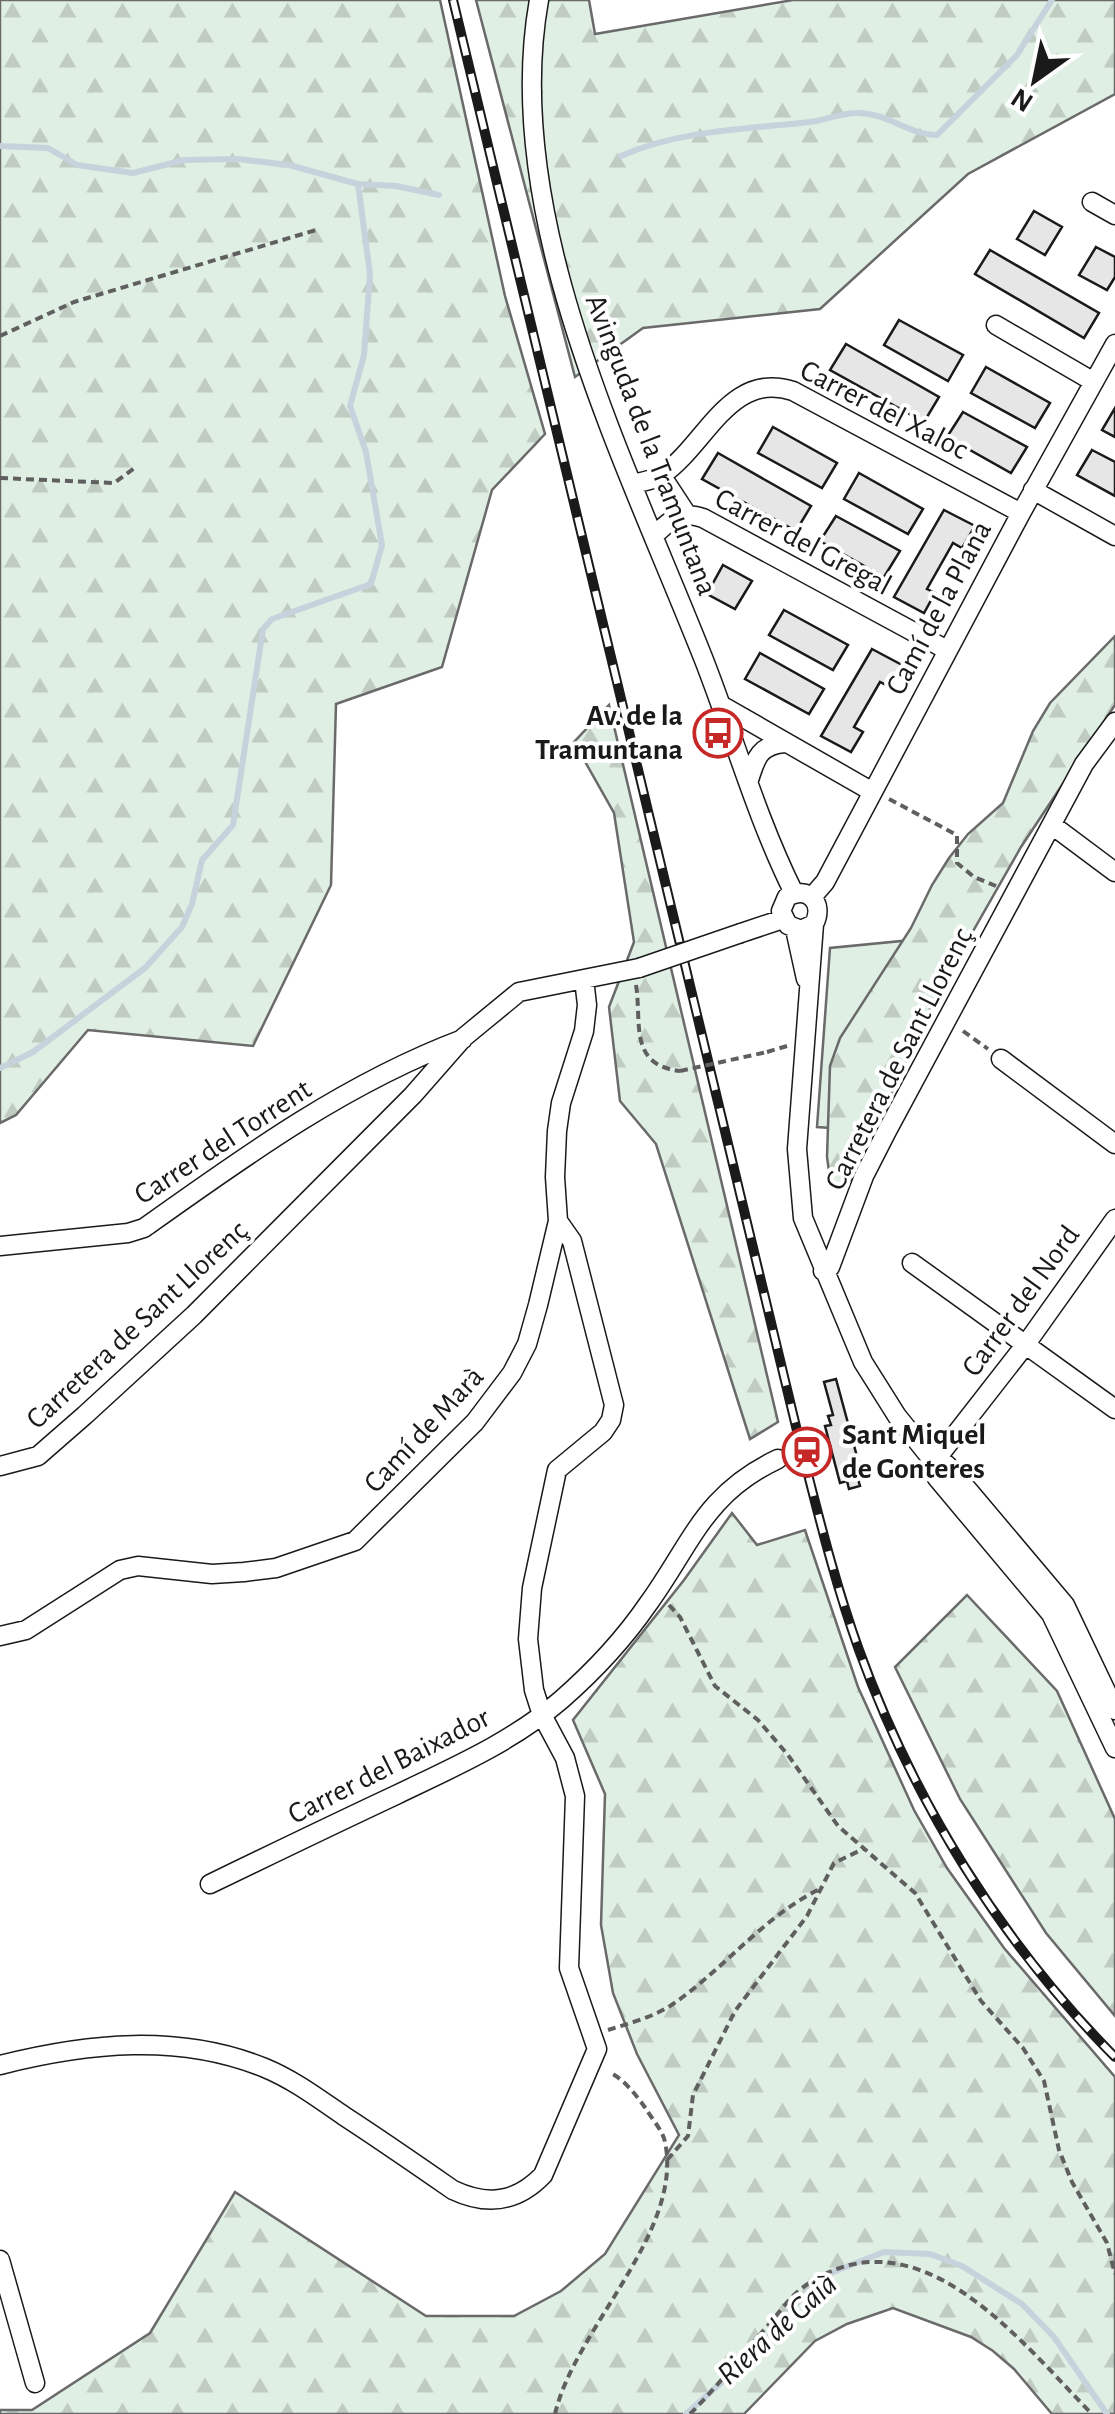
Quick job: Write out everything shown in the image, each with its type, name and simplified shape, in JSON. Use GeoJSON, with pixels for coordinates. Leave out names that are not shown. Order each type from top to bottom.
{"type":"FeatureCollection","features":[{"type":"Feature","properties":{"kind":"street","name":"Avinguda de la Tramuntana"},"geometry":{"type":"LineString","coordinates":[[539,0],[530,46],[532,113],[541,188],[567,306],[771,844],[804,895]]}},
{"type":"Feature","properties":{"kind":"street"},"geometry":{"type":"LineString","coordinates":[[1092,202],[1115,216]]}},
{"type":"Feature","properties":{"kind":"street"},"geometry":{"type":"LineString","coordinates":[[996,325],[1094,382]]}},
{"type":"Feature","properties":{"kind":"street","name":"Camí de la Plana"},"geometry":{"type":"LineString","coordinates":[[797,924],[783,903],[826,882],[947,650],[1114,348]]}},
{"type":"Feature","properties":{"kind":"street","name":"Carrer del Xaloc"},"geometry":{"type":"LineString","coordinates":[[632,484],[661,475],[737,399],[755,388],[774,385],[793,391],[1021,513]]}},
{"type":"Feature","properties":{"kind":"street","name":"Carrer del Gregal"},"geometry":{"type":"LineString","coordinates":[[661,475],[686,513],[702,518],[947,650]]}},
{"type":"Feature","properties":{"kind":"street"},"geometry":{"type":"LineString","coordinates":[[1034,490],[1115,536]]}},
{"type":"Feature","properties":{"kind":"street","name":"Carrer del Gregal"},"geometry":{"type":"LineString","coordinates":[[653,536],[686,513]]}},
{"type":"Feature","properties":{"kind":"street"},"geometry":{"type":"LineString","coordinates":[[721,705],[871,791]]}},
{"type":"Feature","properties":{"kind":"street","name":"Carretera de Sant Llorenç"},"geometry":{"type":"LineString","coordinates":[[0,1466],[38,1456],[86,1415],[194,1315],[413,1095],[463,1038],[518,992],[635,969],[742,933],[797,924],[810,994],[798,1191],[807,1234],[823,1272],[830,1267],[864,1176],[1084,764],[1115,722]]}},
{"type":"Feature","properties":{"kind":"street"},"geometry":{"type":"LineString","coordinates":[[749,780],[760,750],[785,742]]}},
{"type":"Feature","properties":{"kind":"street"},"geometry":{"type":"LineString","coordinates":[[1052,826],[1115,872]]}},
{"type":"Feature","properties":{"kind":"street"},"geometry":{"type":"LineString","coordinates":[[797,924],[818,910],[804,895]]}},
{"type":"Feature","properties":{"kind":"street","name":"Camí de Marà"},"geometry":{"type":"LineString","coordinates":[[0,1636],[38,1623],[120,1570],[138,1566],[212,1574],[244,1572],[292,1563],[355,1540],[474,1422],[512,1373],[528,1344],[558,1221],[557,1131],[561,1103],[584,1031],[584,980]]}},
{"type":"Feature","properties":{"kind":"street","name":"Carrer del Torrent"},"geometry":{"type":"LineString","coordinates":[[0,1246],[144,1228],[250,1152],[320,1108],[463,1038]]}},
{"type":"Feature","properties":{"kind":"street"},"geometry":{"type":"LineString","coordinates":[[1001,1059],[1115,1144]]}},
{"type":"Feature","properties":{"kind":"street","name":"Carrer del Nord"},"geometry":{"type":"LineString","coordinates":[[934,1462],[1026,1344],[1115,1219]]}},
{"type":"Feature","properties":{"kind":"street"},"geometry":{"type":"LineString","coordinates":[[0,2065],[52,2052],[109,2045],[152,2044],[234,2058],[266,2068],[301,2087],[453,2190],[473,2199],[492,2202],[530,2188],[543,2175],[597,2049],[569,1968],[575,1796],[565,1758],[542,1715],[530,1669],[532,1588],[557,1470],[603,1432],[614,1406],[572,1241],[558,1221]]}},
{"type":"Feature","properties":{"kind":"street"},"geometry":{"type":"LineString","coordinates":[[912,1263],[1115,1410]]}},
{"type":"Feature","properties":{"kind":"street"},"geometry":{"type":"LineString","coordinates":[[823,1272],[863,1362],[896,1416],[934,1462],[937,1478],[1051,1614],[1115,1748]]}},
{"type":"Feature","properties":{"kind":"street","name":"Carrer del Baixador"},"geometry":{"type":"LineString","coordinates":[[210,1884],[484,1754],[542,1715],[586,1677],[654,1596],[713,1505],[733,1484],[778,1459]]}},
{"type":"Feature","properties":{"kind":"street"},"geometry":{"type":"LineString","coordinates":[[934,1462],[947,1466],[1065,1605],[1115,1710]]}},
{"type":"Feature","properties":{"kind":"street"},"geometry":{"type":"LineString","coordinates":[[0,2260],[35,2383]]}},
{"type":"Feature","properties":{"kind":"path"},"geometry":{"type":"LineString","coordinates":[[0,336],[74,302],[316,230]]}},
{"type":"Feature","properties":{"kind":"path"},"geometry":{"type":"LineString","coordinates":[[0,478],[114,483],[136,467]]}},
{"type":"Feature","properties":{"kind":"path"},"geometry":{"type":"LineString","coordinates":[[871,791],[911,808],[957,835],[957,863],[974,877],[995,886]]}},
{"type":"Feature","properties":{"kind":"path"},"geometry":{"type":"LineString","coordinates":[[635,969],[639,1005],[636,1018],[646,1054],[657,1066],[680,1071],[767,1052]]}},
{"type":"Feature","properties":{"kind":"path"},"geometry":{"type":"LineString","coordinates":[[948,1019],[1001,1059]]}},
{"type":"Feature","properties":{"kind":"path"},"geometry":{"type":"LineString","coordinates":[[654,1596],[680,1617],[715,1686],[758,1720],[838,1826],[915,1893],[981,2001],[1023,2048],[1044,2082],[1060,2150],[1072,2182],[1108,2243],[1115,2274]]}},
{"type":"Feature","properties":{"kind":"path"},"geometry":{"type":"LineString","coordinates":[[666,2160],[688,2136],[693,2095],[735,2011],[806,1916],[834,1863],[863,1849]]}},
{"type":"Feature","properties":{"kind":"path"},"geometry":{"type":"LineString","coordinates":[[594,2035],[645,2018],[672,2004],[788,1904],[821,1889]]}},
{"type":"Feature","properties":{"kind":"path"},"geometry":{"type":"LineString","coordinates":[[556,2414],[564,2383],[580,2350],[648,2238],[666,2160],[665,2139],[641,2102],[616,2075],[593,2064]]}},
{"type":"Feature","properties":{"kind":"path"},"geometry":{"type":"LineString","coordinates":[[690,2414],[799,2290],[836,2268],[895,2263],[944,2280],[988,2310],[1092,2414]]}},
{"type":"Feature","properties":{"kind":"green space"},"geometry":{"type":"Polygon","coordinates":[[[0,0],[440,0],[505,296],[545,434],[492,490],[442,667],[336,704],[331,885],[253,1046],[88,1030],[16,1115],[0,1123],[0,0]]]}},
{"type":"Feature","properties":{"kind":"green space"},"geometry":{"type":"Polygon","coordinates":[[[476,0],[589,0],[595,34],[793,0],[1115,0],[1115,94],[968,174],[820,309],[643,328],[575,377],[476,0]]]}},
{"type":"Feature","properties":{"kind":"green space"},"geometry":{"type":"Polygon","coordinates":[[[1115,636],[1115,705],[1021,847],[935,998],[855,1176],[845,1187],[831,1186],[827,1157],[830,1066],[840,1038],[911,928],[949,858],[968,834],[1003,803],[1033,731],[1050,703],[1115,636]]]}},
{"type":"Feature","properties":{"kind":"green space"},"geometry":{"type":"Polygon","coordinates":[[[609,705],[778,1422],[750,1439],[656,1144],[620,1101],[609,1007],[634,942],[614,813],[574,742],[609,705]]]}},
{"type":"Feature","properties":{"kind":"green space"},"geometry":{"type":"Polygon","coordinates":[[[902,941],[902,952],[845,1129],[817,1127],[830,948],[902,941]]]}},
{"type":"Feature","properties":{"kind":"green space"},"geometry":{"type":"Polygon","coordinates":[[[732,1513],[757,1545],[805,1530],[858,1687],[914,1810],[947,1868],[1004,1948],[1115,2077],[1115,2414],[1052,2414],[1014,2369],[993,2351],[971,2337],[893,2308],[847,2324],[815,2341],[744,2414],[0,2414],[0,2410],[32,2410],[150,2333],[235,2192],[426,2316],[514,2316],[561,2291],[605,2254],[679,2135],[637,2054],[613,1993],[601,1925],[605,1794],[573,1720],[732,1513]]]}},
{"type":"Feature","properties":{"kind":"green space"},"geometry":{"type":"Polygon","coordinates":[[[967,1595],[1057,1691],[1115,1819],[1115,2016],[1046,1933],[960,1799],[895,1667],[967,1595]]]}},
{"type":"Feature","properties":{"kind":"building"},"geometry":{"type":"Polygon","coordinates":[[[1034,211],[1062,227],[1045,255],[1017,239],[1034,211]]]}},
{"type":"Feature","properties":{"kind":"building"},"geometry":{"type":"Polygon","coordinates":[[[1096,247],[1115,257],[1115,277],[1107,290],[1079,275],[1096,247]]]}},
{"type":"Feature","properties":{"kind":"building"},"geometry":{"type":"Polygon","coordinates":[[[990,250],[1099,313],[1084,338],[975,274],[990,250]]]}},
{"type":"Feature","properties":{"kind":"building"},"geometry":{"type":"Polygon","coordinates":[[[899,320],[963,355],[948,381],[884,345],[899,320]]]}},
{"type":"Feature","properties":{"kind":"building"},"geometry":{"type":"Polygon","coordinates":[[[846,344],[939,397],[924,422],[830,370],[846,344]]]}},
{"type":"Feature","properties":{"kind":"building"},"geometry":{"type":"Polygon","coordinates":[[[986,367],[1050,403],[1035,428],[971,393],[986,367]]]}},
{"type":"Feature","properties":{"kind":"building"},"geometry":{"type":"Polygon","coordinates":[[[1115,408],[1115,437],[1102,430],[1115,408]]]}},
{"type":"Feature","properties":{"kind":"building"},"geometry":{"type":"Polygon","coordinates":[[[963,412],[1027,447],[1011,473],[947,437],[963,412]]]}},
{"type":"Feature","properties":{"kind":"building"},"geometry":{"type":"Polygon","coordinates":[[[773,427],[837,463],[822,488],[758,453],[773,427]]]}},
{"type":"Feature","properties":{"kind":"building"},"geometry":{"type":"Polygon","coordinates":[[[1092,450],[1115,462],[1115,496],[1077,475],[1092,450]]]}},
{"type":"Feature","properties":{"kind":"building"},"geometry":{"type":"Polygon","coordinates":[[[718,453],[811,506],[796,531],[702,479],[718,453]]]}},
{"type":"Feature","properties":{"kind":"building"},"geometry":{"type":"Polygon","coordinates":[[[859,473],[923,509],[908,534],[844,499],[859,473]]]}},
{"type":"Feature","properties":{"kind":"building"},"geometry":{"type":"Polygon","coordinates":[[[944,510],[975,526],[962,548],[953,543],[927,589],[935,593],[924,613],[894,597],[944,510]]]}},
{"type":"Feature","properties":{"kind":"building"},"geometry":{"type":"Polygon","coordinates":[[[836,516],[900,551],[884,577],[820,541],[836,516]]]}},
{"type":"Feature","properties":{"kind":"building"},"geometry":{"type":"Polygon","coordinates":[[[723,565],[752,581],[735,609],[707,594],[723,565]]]}},
{"type":"Feature","properties":{"kind":"building"},"geometry":{"type":"Polygon","coordinates":[[[784,610],[848,645],[833,670],[769,635],[784,610]]]}},
{"type":"Feature","properties":{"kind":"building"},"geometry":{"type":"Polygon","coordinates":[[[872,649],[902,665],[890,687],[880,682],[854,727],[863,732],[851,752],[821,736],[872,649]]]}},
{"type":"Feature","properties":{"kind":"building"},"geometry":{"type":"Polygon","coordinates":[[[760,653],[824,689],[809,714],[745,679],[760,653]]]}},
{"type":"Feature","properties":{"kind":"building"},"geometry":{"type":"Polygon","coordinates":[[[836,1379],[862,1475],[857,1476],[860,1486],[849,1489],[847,1481],[840,1483],[825,1426],[831,1425],[828,1416],[833,1415],[824,1382],[836,1379]]]}},
{"type":"Feature","properties":{"kind":"waterway"},"geometry":{"type":"LineString","coordinates":[[621,156],[690,136],[810,122],[850,113],[877,116],[937,135],[1017,55],[1052,0]]}},
{"type":"Feature","properties":{"kind":"waterway"},"geometry":{"type":"LineString","coordinates":[[0,146],[48,148],[77,165],[133,173],[184,160],[238,159],[289,165],[358,184],[396,186],[439,195]]}},
{"type":"Feature","properties":{"kind":"waterway"},"geometry":{"type":"LineString","coordinates":[[0,1068],[33,1052],[145,968],[182,927],[192,904],[202,860],[233,825],[263,629],[272,619],[371,584],[382,545],[366,452],[350,406],[364,355],[370,274],[358,184]]}},
{"type":"Feature","properties":{"kind":"waterway","name":"Riera de Gaià"},"geometry":{"type":"LineString","coordinates":[[686,2414],[752,2355],[803,2296],[833,2272],[884,2252],[930,2254],[962,2266],[1022,2304],[1054,2337],[1107,2414]]}},
{"type":"Feature","properties":{"kind":"railway"},"geometry":{"type":"LineString","coordinates":[[453,0],[799,1439],[850,1624],[906,1762],[965,1867],[1035,1966],[1115,2057]]}},
{"type":"Feature","properties":{"kind":"place","name":"Av. de la Tramuntana"},"geometry":{"type":"Point","coordinates":[718,733]}},
{"type":"Feature","properties":{"kind":"place","name":"Sant Miquel de Gonteres"},"geometry":{"type":"Point","coordinates":[807,1452]}}]}
